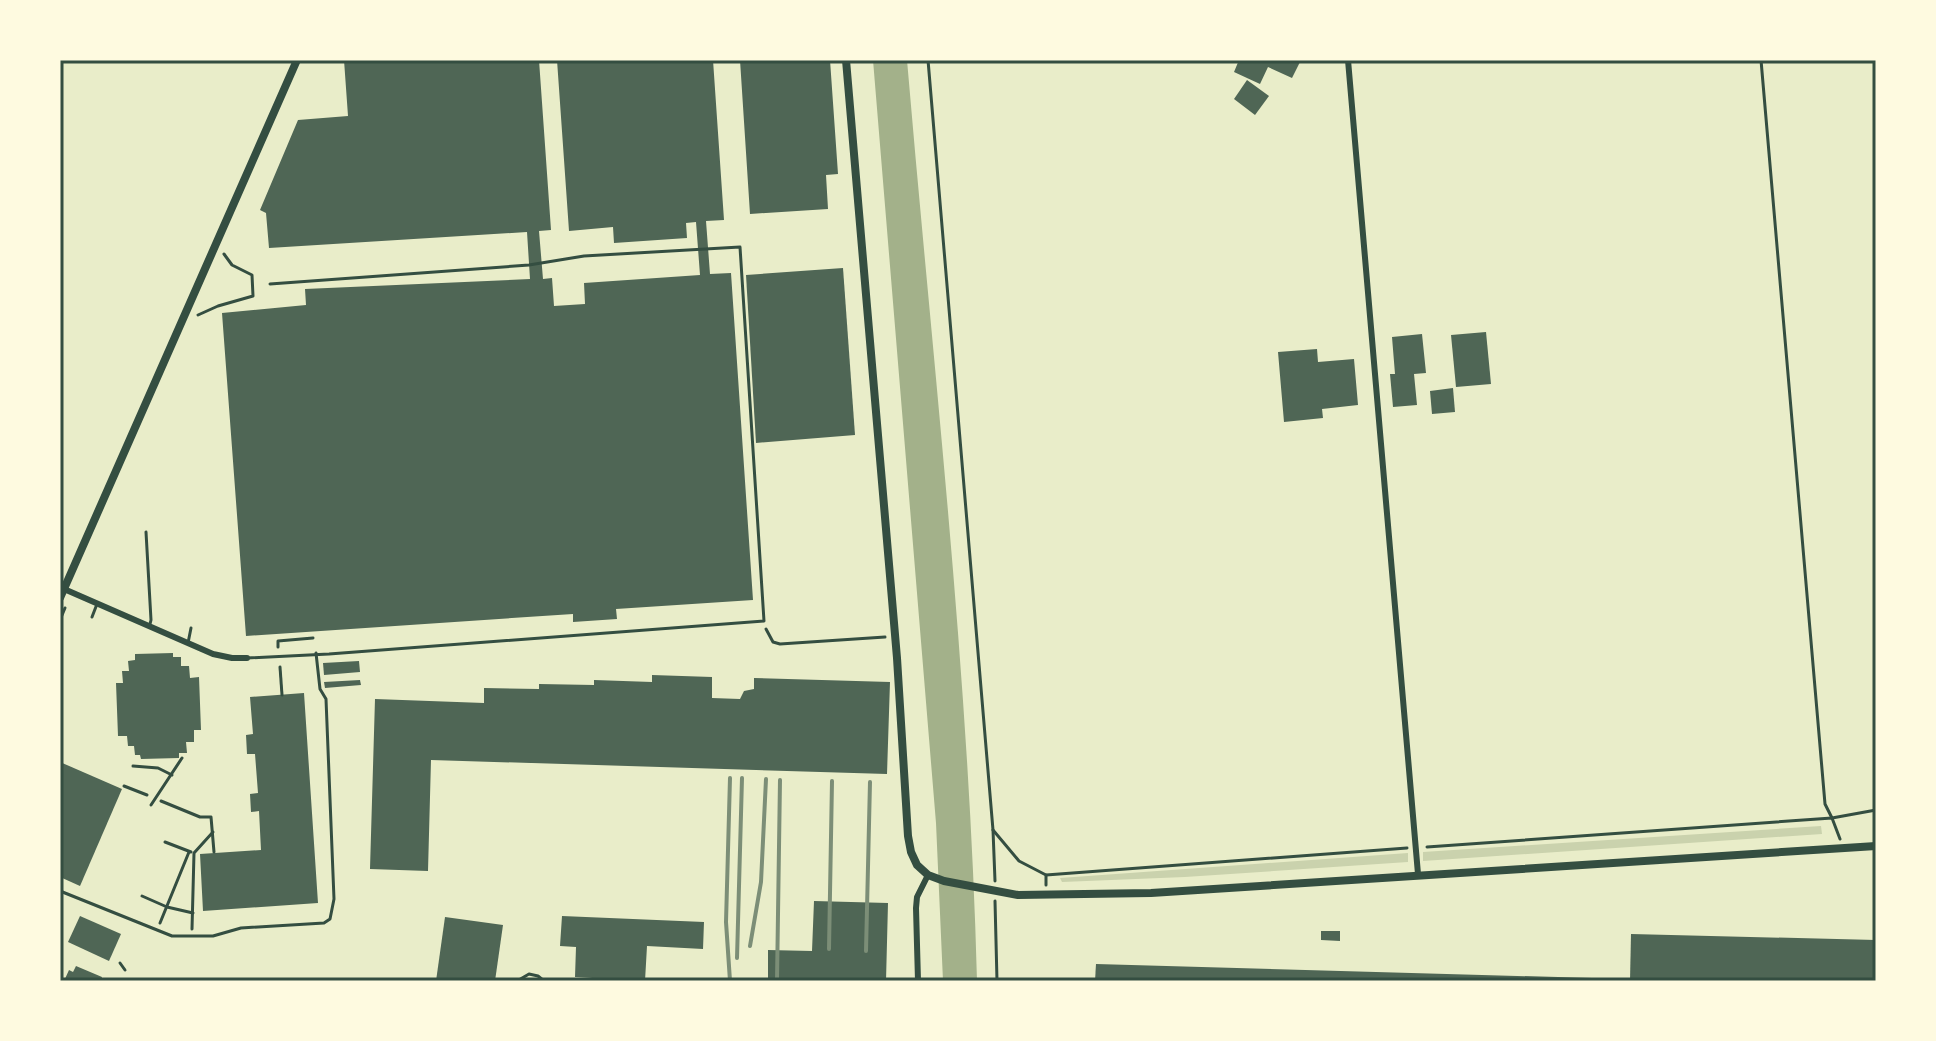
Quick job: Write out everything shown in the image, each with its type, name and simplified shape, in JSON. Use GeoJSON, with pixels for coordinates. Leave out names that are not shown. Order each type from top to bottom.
{"type":"FeatureCollection","features":[{"type":"Feature","properties":{"kind":"street"},"geometry":{"type":"LineString","coordinates":[[60,598],[297,60]]}},
{"type":"Feature","properties":{"kind":"street"},"geometry":{"type":"LineString","coordinates":[[846,60],[896,636],[908,836],[917,865],[928,875],[1003,892],[1047,896],[1151,893],[1876,846]]}},
{"type":"Feature","properties":{"kind":"street"},"geometry":{"type":"LineString","coordinates":[[1348,60],[1418,874]]}},
{"type":"Feature","properties":{"kind":"street"},"geometry":{"type":"LineString","coordinates":[[64,589],[213,654],[247,658]]}},
{"type":"Feature","properties":{"kind":"street"},"geometry":{"type":"LineString","coordinates":[[918,981],[917,897],[928,875]]}},
{"type":"Feature","properties":{"kind":"lane"},"geometry":{"type":"LineString","coordinates":[[247,658],[764,621],[740,247],[584,256],[529,265],[270,284]]}},
{"type":"Feature","properties":{"kind":"lane"},"geometry":{"type":"LineString","coordinates":[[146,532],[149,626]]}},
{"type":"Feature","properties":{"kind":"lane"},"geometry":{"type":"LineString","coordinates":[[92,617],[97,604]]}},
{"type":"Feature","properties":{"kind":"lane"},"geometry":{"type":"LineString","coordinates":[[188,643],[191,628]]}},
{"type":"Feature","properties":{"kind":"lane"},"geometry":{"type":"LineString","coordinates":[[60,891],[172,936],[213,936],[241,928],[324,923],[330,919],[334,899],[326,699],[320,689],[316,653]]}},
{"type":"Feature","properties":{"kind":"lane"},"geometry":{"type":"LineString","coordinates":[[151,805],[182,758]]}},
{"type":"Feature","properties":{"kind":"lane"},"geometry":{"type":"LineString","coordinates":[[133,766],[158,768],[172,775]]}},
{"type":"Feature","properties":{"kind":"lane"},"geometry":{"type":"LineString","coordinates":[[97,907],[100,900]]}},
{"type":"Feature","properties":{"kind":"lane"},"geometry":{"type":"LineString","coordinates":[[131,921],[134,913]]}},
{"type":"Feature","properties":{"kind":"lane"},"geometry":{"type":"LineString","coordinates":[[517,981],[529,974],[544,981]]}},
{"type":"Feature","properties":{"kind":"path"},"geometry":{"type":"LineString","coordinates":[[928,60],[995,879]]}},
{"type":"Feature","properties":{"kind":"path"},"geometry":{"type":"LineString","coordinates":[[1761,60],[1825,804],[1843,846]]}},
{"type":"Feature","properties":{"kind":"path"},"geometry":{"type":"LineString","coordinates":[[252,275],[253,296]]}},
{"type":"Feature","properties":{"kind":"path"},"geometry":{"type":"LineString","coordinates":[[60,620],[65,608]]}},
{"type":"Feature","properties":{"kind":"path"},"geometry":{"type":"LineString","coordinates":[[764,621],[767,634],[773,642],[780,644],[896,636]]}},
{"type":"Feature","properties":{"kind":"path"},"geometry":{"type":"LineString","coordinates":[[124,786],[200,817],[211,817],[214,852]]}},
{"type":"Feature","properties":{"kind":"path"},"geometry":{"type":"LineString","coordinates":[[993,830],[1019,861],[1046,875],[1832,818],[1876,810]]}},
{"type":"Feature","properties":{"kind":"path"},"geometry":{"type":"LineString","coordinates":[[157,930],[192,853],[213,832]]}},
{"type":"Feature","properties":{"kind":"path"},"geometry":{"type":"LineString","coordinates":[[165,842],[192,853]]}},
{"type":"Feature","properties":{"kind":"path"},"geometry":{"type":"LineString","coordinates":[[192,853],[192,937]]}},
{"type":"Feature","properties":{"kind":"path"},"geometry":{"type":"LineString","coordinates":[[1046,875],[1047,896]]}},
{"type":"Feature","properties":{"kind":"path"},"geometry":{"type":"LineString","coordinates":[[142,896],[167,907],[193,913]]}},
{"type":"Feature","properties":{"kind":"path"},"geometry":{"type":"LineString","coordinates":[[996,904],[997,981]]}},
{"type":"Feature","properties":{"kind":"path"},"geometry":{"type":"LineString","coordinates":[[120,963],[125,970]]}},
{"type":"Feature","properties":{"kind":"shaded area"},"geometry":{"type":"Polygon","coordinates":[[[873,60],[907,60],[958,635],[977,981],[943,981],[936,823],[873,60]]]}},
{"type":"Feature","properties":{"kind":"shaded area"},"geometry":{"type":"Polygon","coordinates":[[[1821,826],[1822,834],[1423,861],[1423,852],[1821,826]]]}},
{"type":"Feature","properties":{"kind":"shaded area"},"geometry":{"type":"Polygon","coordinates":[[[1408,853],[1408,862],[1185,877],[1062,882],[1060,878],[1408,853]]]}},
{"type":"Feature","properties":{"kind":"building"},"geometry":{"type":"Polygon","coordinates":[[[344,60],[539,60],[551,230],[539,231],[543,279],[552,278],[554,306],[585,304],[584,283],[700,275],[696,222],[686,223],[687,238],[614,243],[613,227],[569,231],[557,60],[713,60],[724,220],[706,221],[710,274],[731,273],[753,600],[616,609],[617,619],[573,622],[573,614],[246,636],[222,313],[306,305],[305,289],[530,279],[527,232],[269,248],[266,213],[260,210],[298,120],[348,116],[344,60]]]}},
{"type":"Feature","properties":{"kind":"building"},"geometry":{"type":"Polygon","coordinates":[[[740,60],[830,60],[838,174],[826,175],[828,209],[750,214],[740,60]]]}},
{"type":"Feature","properties":{"kind":"building"},"geometry":{"type":"Polygon","coordinates":[[[1239,60],[1301,60],[1292,78],[1268,67],[1260,84],[1234,72],[1239,60]]]}},
{"type":"Feature","properties":{"kind":"building"},"geometry":{"type":"Polygon","coordinates":[[[1247,80],[1269,96],[1255,115],[1234,99],[1247,80]]]}},
{"type":"Feature","properties":{"kind":"building"},"geometry":{"type":"Polygon","coordinates":[[[843,268],[855,435],[756,443],[746,275],[843,268]]]}},
{"type":"Feature","properties":{"kind":"building"},"geometry":{"type":"Polygon","coordinates":[[[1486,332],[1491,384],[1456,387],[1451,335],[1486,332]]]}},
{"type":"Feature","properties":{"kind":"building"},"geometry":{"type":"Polygon","coordinates":[[[1422,334],[1426,373],[1414,374],[1417,405],[1393,407],[1390,374],[1395,374],[1392,337],[1422,334]]]}},
{"type":"Feature","properties":{"kind":"building"},"geometry":{"type":"Polygon","coordinates":[[[1317,349],[1318,362],[1354,359],[1358,405],[1322,409],[1323,418],[1284,422],[1278,352],[1317,349]]]}},
{"type":"Feature","properties":{"kind":"building"},"geometry":{"type":"Polygon","coordinates":[[[1453,388],[1455,412],[1432,414],[1430,391],[1453,388]]]}},
{"type":"Feature","properties":{"kind":"building"},"geometry":{"type":"Polygon","coordinates":[[[173,653],[173,657],[181,657],[181,666],[189,666],[190,678],[199,677],[201,730],[194,730],[194,742],[186,742],[187,753],[179,753],[179,758],[141,759],[140,755],[135,755],[134,746],[128,746],[127,736],[118,736],[116,683],[123,683],[122,671],[129,671],[128,661],[135,660],[135,654],[173,653]]]}},
{"type":"Feature","properties":{"kind":"building"},"geometry":{"type":"Polygon","coordinates":[[[359,661],[360,672],[324,675],[323,663],[359,661]]]}},
{"type":"Feature","properties":{"kind":"building"},"geometry":{"type":"Polygon","coordinates":[[[652,675],[712,677],[712,698],[740,699],[744,691],[754,689],[754,678],[890,682],[887,774],[431,760],[428,871],[370,869],[375,699],[484,703],[484,688],[539,689],[539,684],[594,685],[594,680],[652,682],[652,675]]]}},
{"type":"Feature","properties":{"kind":"building"},"geometry":{"type":"Polygon","coordinates":[[[360,680],[361,685],[325,688],[324,682],[360,680]]]}},
{"type":"Feature","properties":{"kind":"building"},"geometry":{"type":"Polygon","coordinates":[[[304,693],[318,903],[203,911],[200,854],[261,850],[259,811],[251,812],[250,794],[258,793],[255,754],[247,754],[246,735],[253,734],[250,697],[304,693]]]}},
{"type":"Feature","properties":{"kind":"building"},"geometry":{"type":"Polygon","coordinates":[[[60,762],[122,789],[80,886],[60,877],[60,762]]]}},
{"type":"Feature","properties":{"kind":"building"},"geometry":{"type":"Polygon","coordinates":[[[814,901],[888,903],[886,981],[768,981],[768,950],[812,951],[814,901]]]}},
{"type":"Feature","properties":{"kind":"building"},"geometry":{"type":"Polygon","coordinates":[[[80,916],[121,934],[109,961],[68,942],[80,916]]]}},
{"type":"Feature","properties":{"kind":"building"},"geometry":{"type":"Polygon","coordinates":[[[562,916],[704,922],[703,949],[647,946],[645,981],[575,977],[576,947],[560,946],[562,916]]]}},
{"type":"Feature","properties":{"kind":"building"},"geometry":{"type":"Polygon","coordinates":[[[445,917],[503,925],[495,981],[436,981],[445,917]]]}},
{"type":"Feature","properties":{"kind":"building"},"geometry":{"type":"Polygon","coordinates":[[[1321,931],[1340,931],[1340,941],[1321,940],[1321,931]]]}},
{"type":"Feature","properties":{"kind":"building"},"geometry":{"type":"Polygon","coordinates":[[[1631,934],[1876,940],[1876,981],[1630,981],[1631,934]]]}},
{"type":"Feature","properties":{"kind":"building"},"geometry":{"type":"Polygon","coordinates":[[[1096,964],[1592,978],[1592,981],[1095,981],[1096,964]]]}},
{"type":"Feature","properties":{"kind":"building"},"geometry":{"type":"Polygon","coordinates":[[[76,966],[102,977],[101,981],[64,981],[69,970],[73,972],[76,966]]]}},
{"type":"Feature","properties":{"kind":"railway"},"geometry":{"type":"LineString","coordinates":[[730,778],[726,922],[730,981]]}},
{"type":"Feature","properties":{"kind":"railway"},"geometry":{"type":"LineString","coordinates":[[737,958],[742,778]]}},
{"type":"Feature","properties":{"kind":"railway"},"geometry":{"type":"LineString","coordinates":[[750,946],[761,882],[766,779]]}},
{"type":"Feature","properties":{"kind":"railway"},"geometry":{"type":"LineString","coordinates":[[777,981],[780,780]]}},
{"type":"Feature","properties":{"kind":"railway"},"geometry":{"type":"LineString","coordinates":[[829,949],[832,781]]}},
{"type":"Feature","properties":{"kind":"railway"},"geometry":{"type":"LineString","coordinates":[[866,951],[870,782]]}}]}
